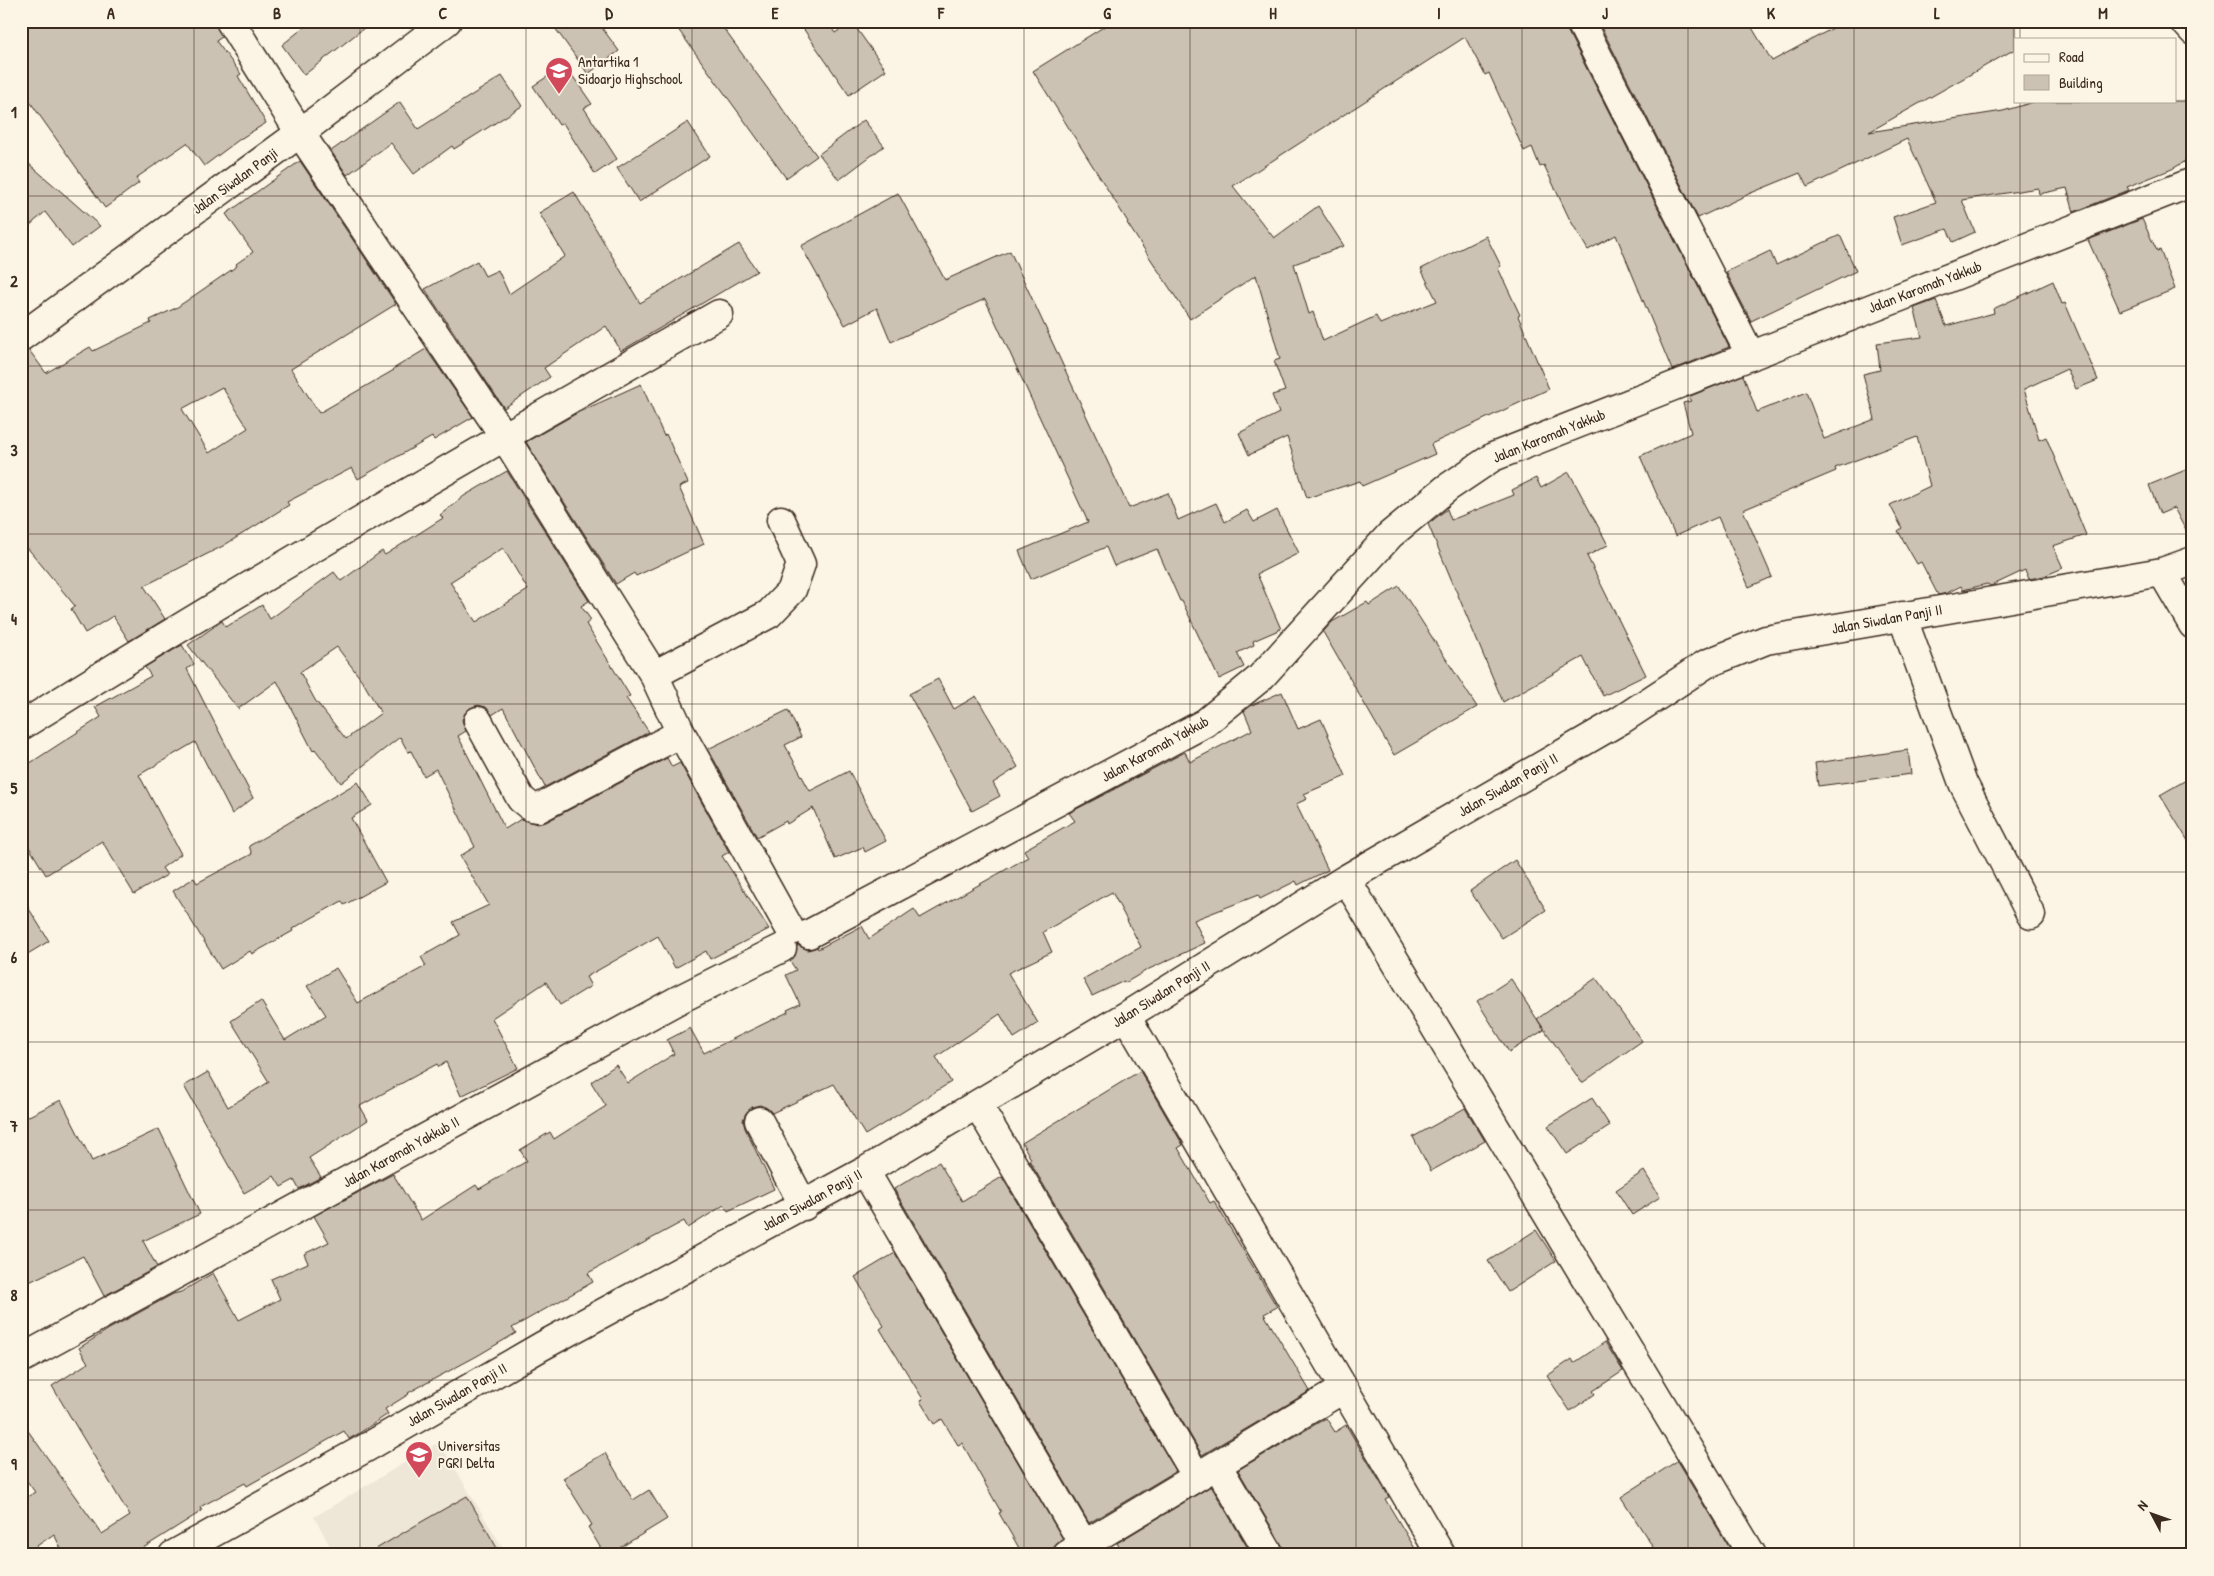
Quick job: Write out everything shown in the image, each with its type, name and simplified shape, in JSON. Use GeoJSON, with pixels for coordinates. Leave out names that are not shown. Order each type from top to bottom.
{"type":"FeatureCollection","features":[{"type":"Feature","properties":{"kind":"street"},"geometry":{"type":"LineString","coordinates":[[230,21],[300,133],[504,436],[654,675],[682,733],[794,938]]}},
{"type":"Feature","properties":{"kind":"street","name":"Jalan Siwalan Panji"},"geometry":{"type":"LineString","coordinates":[[21,337],[300,133],[446,21]]}},
{"type":"Feature","properties":{"kind":"street"},"geometry":{"type":"LineString","coordinates":[[1580,21],[1751,356]]}},
{"type":"Feature","properties":{"kind":"street"},"geometry":{"type":"LineString","coordinates":[[2184,21],[2193,32]]}},
{"type":"Feature","properties":{"kind":"street","name":"Jalan Karomah Yakkub"},"geometry":{"type":"LineString","coordinates":[[794,938],[1206,723],[1260,678],[1390,535],[1447,488],[1493,457],[2193,182]]}},
{"type":"Feature","properties":{"kind":"street"},"geometry":{"type":"LineString","coordinates":[[21,726],[150,644],[504,436],[719,314]]}},
{"type":"Feature","properties":{"kind":"street"},"geometry":{"type":"LineString","coordinates":[[654,675],[769,614],[792,590],[802,564],[781,520]]}},
{"type":"Feature","properties":{"kind":"street","name":"Jalan Siwalan Panji II"},"geometry":{"type":"LineString","coordinates":[[173,1555],[212,1545],[362,1450],[542,1346],[804,1206],[865,1171],[1126,1016],[1346,879],[1621,720],[1706,664],[1766,640],[2162,572],[2193,560]]}},
{"type":"Feature","properties":{"kind":"street"},"geometry":{"type":"LineString","coordinates":[[2162,572],[2193,624]]}},
{"type":"Feature","properties":{"kind":"street"},"geometry":{"type":"LineString","coordinates":[[1902,616],[1963,783],[2031,915]]}},
{"type":"Feature","properties":{"kind":"street"},"geometry":{"type":"LineString","coordinates":[[478,721],[521,799],[531,807],[539,808],[682,733]]}},
{"type":"Feature","properties":{"kind":"street"},"geometry":{"type":"LineString","coordinates":[[1346,879],[1752,1555]]}},
{"type":"Feature","properties":{"kind":"street","name":"Jalan Karomah Yakkub II"},"geometry":{"type":"LineString","coordinates":[[21,1359],[794,938]]}},
{"type":"Feature","properties":{"kind":"street"},"geometry":{"type":"LineString","coordinates":[[1126,1016],[1441,1555]]}},
{"type":"Feature","properties":{"kind":"street"},"geometry":{"type":"LineString","coordinates":[[978,1105],[1207,1471],[1270,1555]]}},
{"type":"Feature","properties":{"kind":"street"},"geometry":{"type":"LineString","coordinates":[[759,1121],[804,1206]]}},
{"type":"Feature","properties":{"kind":"street"},"geometry":{"type":"LineString","coordinates":[[865,1171],[1089,1548],[1207,1471],[1343,1389]]}},
{"type":"Feature","properties":{"kind":"shaded area","name":"Universitas PGRI Delta"},"geometry":{"type":"Polygon","coordinates":[[[439,1442],[507,1555],[335,1555],[314,1517],[439,1442]]]}},
{"type":"Feature","properties":{"kind":"building"},"geometry":{"type":"Polygon","coordinates":[[[21,21],[214,21],[222,37],[216,41],[241,74],[238,76],[266,123],[240,139],[204,166],[187,143],[136,178],[139,183],[105,208],[21,89],[21,21]]]}},
{"type":"Feature","properties":{"kind":"building"},"geometry":{"type":"Polygon","coordinates":[[[312,21],[373,21],[304,75],[282,45],[312,21]]]}},
{"type":"Feature","properties":{"kind":"building"},"geometry":{"type":"Polygon","coordinates":[[[550,21],[597,21],[619,51],[588,74],[550,21]]]}},
{"type":"Feature","properties":{"kind":"building"},"geometry":{"type":"Polygon","coordinates":[[[672,21],[718,21],[817,156],[786,178],[672,21]]]}},
{"type":"Feature","properties":{"kind":"building"},"geometry":{"type":"Polygon","coordinates":[[[798,21],[827,21],[835,33],[852,22],[886,70],[849,95],[798,21]]]}},
{"type":"Feature","properties":{"kind":"building"},"geometry":{"type":"Polygon","coordinates":[[[1113,21],[1565,21],[1566,28],[1729,347],[1672,370],[1616,235],[1588,250],[1569,218],[1544,165],[1540,167],[1532,147],[1524,151],[1489,73],[1485,75],[1465,37],[1233,186],[1274,238],[1318,206],[1344,246],[1294,264],[1309,314],[1313,312],[1323,341],[1376,316],[1380,324],[1437,301],[1421,269],[1486,236],[1501,266],[1498,268],[1520,315],[1518,316],[1549,389],[1431,444],[1435,454],[1362,486],[1360,481],[1307,498],[1287,437],[1249,455],[1239,433],[1279,413],[1272,395],[1285,391],[1274,361],[1280,359],[1256,275],[1190,319],[1127,223],[1033,71],[1113,21]]]}},
{"type":"Feature","properties":{"kind":"building"},"geometry":{"type":"Polygon","coordinates":[[[1598,21],[1748,21],[1772,61],[1846,21],[2015,21],[2014,50],[1869,132],[2003,111],[2034,102],[2193,101],[2193,157],[2172,169],[2127,187],[2129,190],[2074,212],[2067,188],[2039,194],[2038,188],[1962,200],[1975,232],[1953,242],[1947,229],[1902,245],[1893,217],[1936,202],[1907,139],[1807,187],[1800,173],[1698,218],[1598,21]]]}},
{"type":"Feature","properties":{"kind":"building"},"geometry":{"type":"Polygon","coordinates":[[[565,65],[592,104],[584,108],[617,159],[595,174],[563,123],[559,125],[533,86],[565,65]]]}},
{"type":"Feature","properties":{"kind":"building"},"geometry":{"type":"Polygon","coordinates":[[[502,76],[522,106],[454,149],[452,146],[414,174],[391,143],[347,175],[331,151],[400,102],[418,129],[502,76]]]}},
{"type":"Feature","properties":{"kind":"building"},"geometry":{"type":"Polygon","coordinates":[[[864,120],[884,146],[839,180],[819,154],[864,120]]]}},
{"type":"Feature","properties":{"kind":"building"},"geometry":{"type":"Polygon","coordinates":[[[688,122],[710,156],[639,202],[617,168],[688,122]]]}},
{"type":"Feature","properties":{"kind":"building"},"geometry":{"type":"Polygon","coordinates":[[[21,157],[100,226],[72,247],[45,212],[21,233],[21,157]]]}},
{"type":"Feature","properties":{"kind":"building"},"geometry":{"type":"Polygon","coordinates":[[[300,161],[396,304],[291,369],[319,413],[394,370],[426,349],[473,417],[434,440],[432,437],[358,479],[352,468],[287,502],[289,505],[223,546],[144,586],[165,619],[129,641],[113,616],[85,633],[71,609],[75,606],[21,540],[21,352],[29,350],[46,373],[90,347],[93,351],[151,323],[150,320],[176,308],[237,266],[236,264],[253,252],[226,214],[300,161]],[[222,387],[182,409],[209,453],[248,428],[222,387]]]}},
{"type":"Feature","properties":{"kind":"building"},"geometry":{"type":"Polygon","coordinates":[[[574,192],[640,303],[739,244],[757,271],[621,351],[606,326],[544,368],[550,377],[504,408],[425,289],[477,261],[485,276],[498,270],[509,294],[565,256],[539,213],[574,192]]]}},
{"type":"Feature","properties":{"kind":"building"},"geometry":{"type":"Polygon","coordinates":[[[898,193],[945,280],[1010,251],[1129,508],[1168,493],[1178,520],[1216,503],[1225,522],[1247,510],[1254,522],[1277,510],[1299,553],[1257,574],[1281,629],[1253,641],[1254,645],[1237,653],[1244,667],[1219,679],[1182,601],[1180,601],[1157,549],[1114,566],[1106,547],[1031,579],[1019,551],[1088,522],[985,299],[891,342],[877,308],[845,325],[801,246],[898,193]]]}},
{"type":"Feature","properties":{"kind":"building"},"geometry":{"type":"Polygon","coordinates":[[[2142,219],[2157,251],[2160,250],[2175,289],[2120,311],[2088,240],[2142,219]]]}},
{"type":"Feature","properties":{"kind":"building"},"geometry":{"type":"Polygon","coordinates":[[[1840,235],[1856,271],[1751,321],[1726,272],[1770,251],[1776,265],[1840,235]]]}},
{"type":"Feature","properties":{"kind":"building"},"geometry":{"type":"Polygon","coordinates":[[[2053,281],[2062,304],[2065,303],[2098,380],[2076,389],[2067,369],[2024,389],[2039,440],[2046,437],[2086,535],[2053,546],[2063,568],[2044,576],[2029,579],[2025,570],[1991,586],[1987,584],[1963,590],[1961,586],[1938,595],[1921,562],[1917,564],[1898,531],[1902,528],[1890,505],[1930,486],[1917,437],[1835,468],[1836,471],[1743,510],[1772,577],[1749,587],[1718,517],[1675,536],[1640,456],[1691,433],[1683,403],[1691,401],[1688,397],[1743,375],[1757,412],[1806,392],[1824,439],[1875,419],[1863,374],[1880,370],[1877,343],[1922,337],[1914,308],[1936,300],[1946,326],[1994,313],[1993,309],[2053,281]]]}},
{"type":"Feature","properties":{"kind":"building"},"geometry":{"type":"Polygon","coordinates":[[[641,384],[664,436],[666,434],[688,483],[679,487],[704,544],[636,576],[634,573],[616,584],[526,442],[579,412],[641,384]]]}},
{"type":"Feature","properties":{"kind":"building"},"geometry":{"type":"Polygon","coordinates":[[[2193,467],[2193,544],[2174,508],[2160,514],[2149,485],[2193,467]]]}},
{"type":"Feature","properties":{"kind":"building"},"geometry":{"type":"Polygon","coordinates":[[[507,471],[589,601],[581,606],[591,620],[586,624],[630,696],[626,698],[649,732],[545,787],[503,708],[492,715],[486,707],[478,705],[470,708],[462,720],[466,731],[458,736],[505,829],[521,819],[537,824],[546,822],[667,758],[672,767],[680,763],[729,852],[722,856],[769,929],[710,959],[706,951],[675,968],[658,936],[586,977],[591,986],[560,1005],[546,982],[492,1018],[518,1068],[461,1096],[446,1062],[439,1067],[437,1064],[360,1106],[368,1120],[309,1158],[321,1177],[299,1189],[294,1180],[281,1187],[274,1176],[244,1193],[184,1086],[208,1072],[228,1107],[269,1082],[231,1021],[261,1001],[285,1040],[326,1015],[307,986],[336,968],[358,1003],[426,966],[421,957],[460,935],[453,922],[489,905],[460,856],[475,847],[436,769],[424,776],[411,751],[408,752],[400,737],[341,783],[315,749],[313,751],[277,681],[238,709],[188,645],[222,621],[226,627],[262,605],[270,619],[334,572],[341,581],[382,551],[385,555],[443,518],[440,515],[464,496],[507,471]],[[503,548],[450,582],[476,622],[528,590],[503,548]],[[337,647],[300,672],[315,700],[346,739],[381,713],[363,682],[337,647]]]}},
{"type":"Feature","properties":{"kind":"building"},"geometry":{"type":"Polygon","coordinates":[[[1569,472],[1608,545],[1587,556],[1646,675],[1603,696],[1583,657],[1503,702],[1428,524],[1447,509],[1451,520],[1514,495],[1512,490],[1536,478],[1541,488],[1569,472]]]}},
{"type":"Feature","properties":{"kind":"building"},"geometry":{"type":"Polygon","coordinates":[[[1399,586],[1477,707],[1394,755],[1323,632],[1332,622],[1367,602],[1369,605],[1399,586]]]}},
{"type":"Feature","properties":{"kind":"building"},"geometry":{"type":"Polygon","coordinates":[[[182,645],[194,664],[187,669],[253,798],[232,814],[195,742],[139,775],[181,854],[162,868],[167,875],[134,894],[102,841],[46,875],[21,834],[21,769],[101,717],[95,707],[151,676],[145,667],[182,645]]]}},
{"type":"Feature","properties":{"kind":"building"},"geometry":{"type":"Polygon","coordinates":[[[938,679],[954,709],[976,696],[1018,767],[993,783],[1000,796],[972,811],[909,694],[938,679]]]}},
{"type":"Feature","properties":{"kind":"building"},"geometry":{"type":"Polygon","coordinates":[[[1282,692],[1298,729],[1321,719],[1346,776],[1304,794],[1307,799],[1296,804],[1328,870],[1298,885],[1296,881],[1260,899],[1258,895],[1194,920],[1205,943],[1147,970],[1125,983],[1124,981],[1092,996],[1083,979],[1141,947],[1112,892],[1043,932],[1052,952],[1008,973],[1038,1023],[1014,1038],[1000,1014],[936,1057],[951,1082],[865,1135],[834,1084],[772,1113],[760,1105],[752,1107],[746,1113],[743,1120],[745,1128],[774,1189],[728,1211],[724,1205],[688,1228],[684,1221],[588,1273],[593,1282],[512,1328],[516,1333],[408,1393],[385,1409],[388,1414],[358,1434],[349,1439],[344,1431],[247,1486],[245,1483],[200,1507],[202,1511],[132,1555],[64,1555],[54,1534],[24,1555],[21,1555],[21,1501],[35,1492],[21,1473],[21,1421],[102,1534],[130,1516],[52,1386],[88,1363],[79,1348],[109,1329],[173,1294],[181,1292],[213,1273],[239,1320],[280,1299],[271,1279],[308,1263],[304,1254],[329,1242],[314,1216],[393,1174],[421,1220],[476,1185],[479,1189],[527,1161],[520,1150],[550,1132],[554,1139],[606,1106],[591,1082],[616,1065],[628,1083],[674,1054],[667,1040],[690,1028],[704,1053],[788,1012],[787,1010],[800,1004],[786,975],[796,970],[790,961],[795,956],[797,945],[808,950],[817,947],[818,949],[862,926],[869,939],[914,909],[920,918],[1028,857],[1024,850],[1075,821],[1069,813],[1185,752],[1190,762],[1252,730],[1244,711],[1252,705],[1282,692]]]}},
{"type":"Feature","properties":{"kind":"building"},"geometry":{"type":"Polygon","coordinates":[[[788,710],[801,737],[785,745],[810,791],[849,771],[886,841],[865,852],[863,847],[835,859],[813,808],[787,824],[786,821],[757,837],[708,749],[788,710]]]}},
{"type":"Feature","properties":{"kind":"building"},"geometry":{"type":"Polygon","coordinates":[[[1908,750],[1911,774],[1818,786],[1815,763],[1908,750]]]}},
{"type":"Feature","properties":{"kind":"building"},"geometry":{"type":"Polygon","coordinates":[[[2193,776],[2193,849],[2160,795],[2193,776]]]}},
{"type":"Feature","properties":{"kind":"building"},"geometry":{"type":"Polygon","coordinates":[[[358,782],[372,805],[351,818],[386,882],[344,905],[342,901],[292,929],[293,931],[252,954],[250,951],[221,969],[173,891],[194,878],[197,883],[252,854],[249,846],[358,782]]]}},
{"type":"Feature","properties":{"kind":"building"},"geometry":{"type":"Polygon","coordinates":[[[1515,860],[1546,910],[1502,938],[1470,891],[1515,860]]]}},
{"type":"Feature","properties":{"kind":"building"},"geometry":{"type":"Polygon","coordinates":[[[21,896],[49,941],[21,958],[21,896]]]}},
{"type":"Feature","properties":{"kind":"building"},"geometry":{"type":"Polygon","coordinates":[[[1596,978],[1642,1041],[1582,1083],[1537,1019],[1596,978]]]}},
{"type":"Feature","properties":{"kind":"building"},"geometry":{"type":"Polygon","coordinates":[[[1511,979],[1544,1030],[1509,1052],[1477,1001],[1511,979]]]}},
{"type":"Feature","properties":{"kind":"building"},"geometry":{"type":"Polygon","coordinates":[[[1140,1071],[1183,1145],[1178,1148],[1210,1203],[1214,1201],[1277,1307],[1264,1314],[1310,1391],[1202,1455],[1029,1160],[1031,1159],[1022,1143],[1140,1071]]]}},
{"type":"Feature","properties":{"kind":"building"},"geometry":{"type":"Polygon","coordinates":[[[1592,1098],[1610,1126],[1567,1154],[1548,1126],[1592,1098]]]}},
{"type":"Feature","properties":{"kind":"building"},"geometry":{"type":"Polygon","coordinates":[[[61,1100],[92,1161],[159,1129],[200,1214],[143,1241],[157,1267],[104,1296],[83,1256],[21,1286],[21,1120],[61,1100]]]}},
{"type":"Feature","properties":{"kind":"building"},"geometry":{"type":"Polygon","coordinates":[[[1465,1108],[1485,1141],[1431,1171],[1413,1137],[1465,1108]]]}},
{"type":"Feature","properties":{"kind":"building"},"geometry":{"type":"Polygon","coordinates":[[[939,1162],[962,1201],[1002,1177],[1176,1471],[1089,1523],[894,1189],[939,1162]]]}},
{"type":"Feature","properties":{"kind":"building"},"geometry":{"type":"Polygon","coordinates":[[[1644,1171],[1660,1197],[1632,1215],[1616,1190],[1644,1171]]]}},
{"type":"Feature","properties":{"kind":"building"},"geometry":{"type":"Polygon","coordinates":[[[1536,1230],[1556,1261],[1508,1292],[1488,1261],[1536,1230]]]}},
{"type":"Feature","properties":{"kind":"building"},"geometry":{"type":"Polygon","coordinates":[[[895,1253],[1063,1539],[1054,1547],[1051,1555],[1023,1555],[962,1443],[958,1445],[942,1419],[934,1424],[920,1401],[923,1399],[880,1329],[884,1326],[855,1277],[895,1253]]]}},
{"type":"Feature","properties":{"kind":"building"},"geometry":{"type":"Polygon","coordinates":[[[1605,1342],[1623,1371],[1593,1391],[1595,1394],[1570,1411],[1547,1376],[1572,1359],[1574,1363],[1605,1342]]]}},
{"type":"Feature","properties":{"kind":"building"},"geometry":{"type":"Polygon","coordinates":[[[1326,1418],[1335,1432],[1346,1425],[1389,1497],[1385,1499],[1419,1555],[1286,1555],[1238,1470],[1326,1418]]]}},
{"type":"Feature","properties":{"kind":"building"},"geometry":{"type":"Polygon","coordinates":[[[605,1453],[633,1500],[649,1490],[667,1519],[608,1555],[605,1555],[588,1527],[592,1525],[563,1478],[605,1453]]]}},
{"type":"Feature","properties":{"kind":"building"},"geometry":{"type":"Polygon","coordinates":[[[1677,1461],[1734,1555],[1658,1555],[1621,1497],[1677,1461]]]}},
{"type":"Feature","properties":{"kind":"building"},"geometry":{"type":"Polygon","coordinates":[[[1211,1486],[1252,1555],[1124,1555],[1117,1543],[1211,1486]]]}},
{"type":"Feature","properties":{"kind":"building"},"geometry":{"type":"Polygon","coordinates":[[[467,1496],[501,1555],[366,1555],[423,1521],[467,1496]]]}},
{"type":"Feature","properties":{"kind":"place","name":"Antartika 1 Sidoarjo Highschool"},"geometry":{"type":"Point","coordinates":[559,95]}},
{"type":"Feature","properties":{"kind":"place","name":"Universitas PGRI Delta"},"geometry":{"type":"Point","coordinates":[419,1479]}}]}
